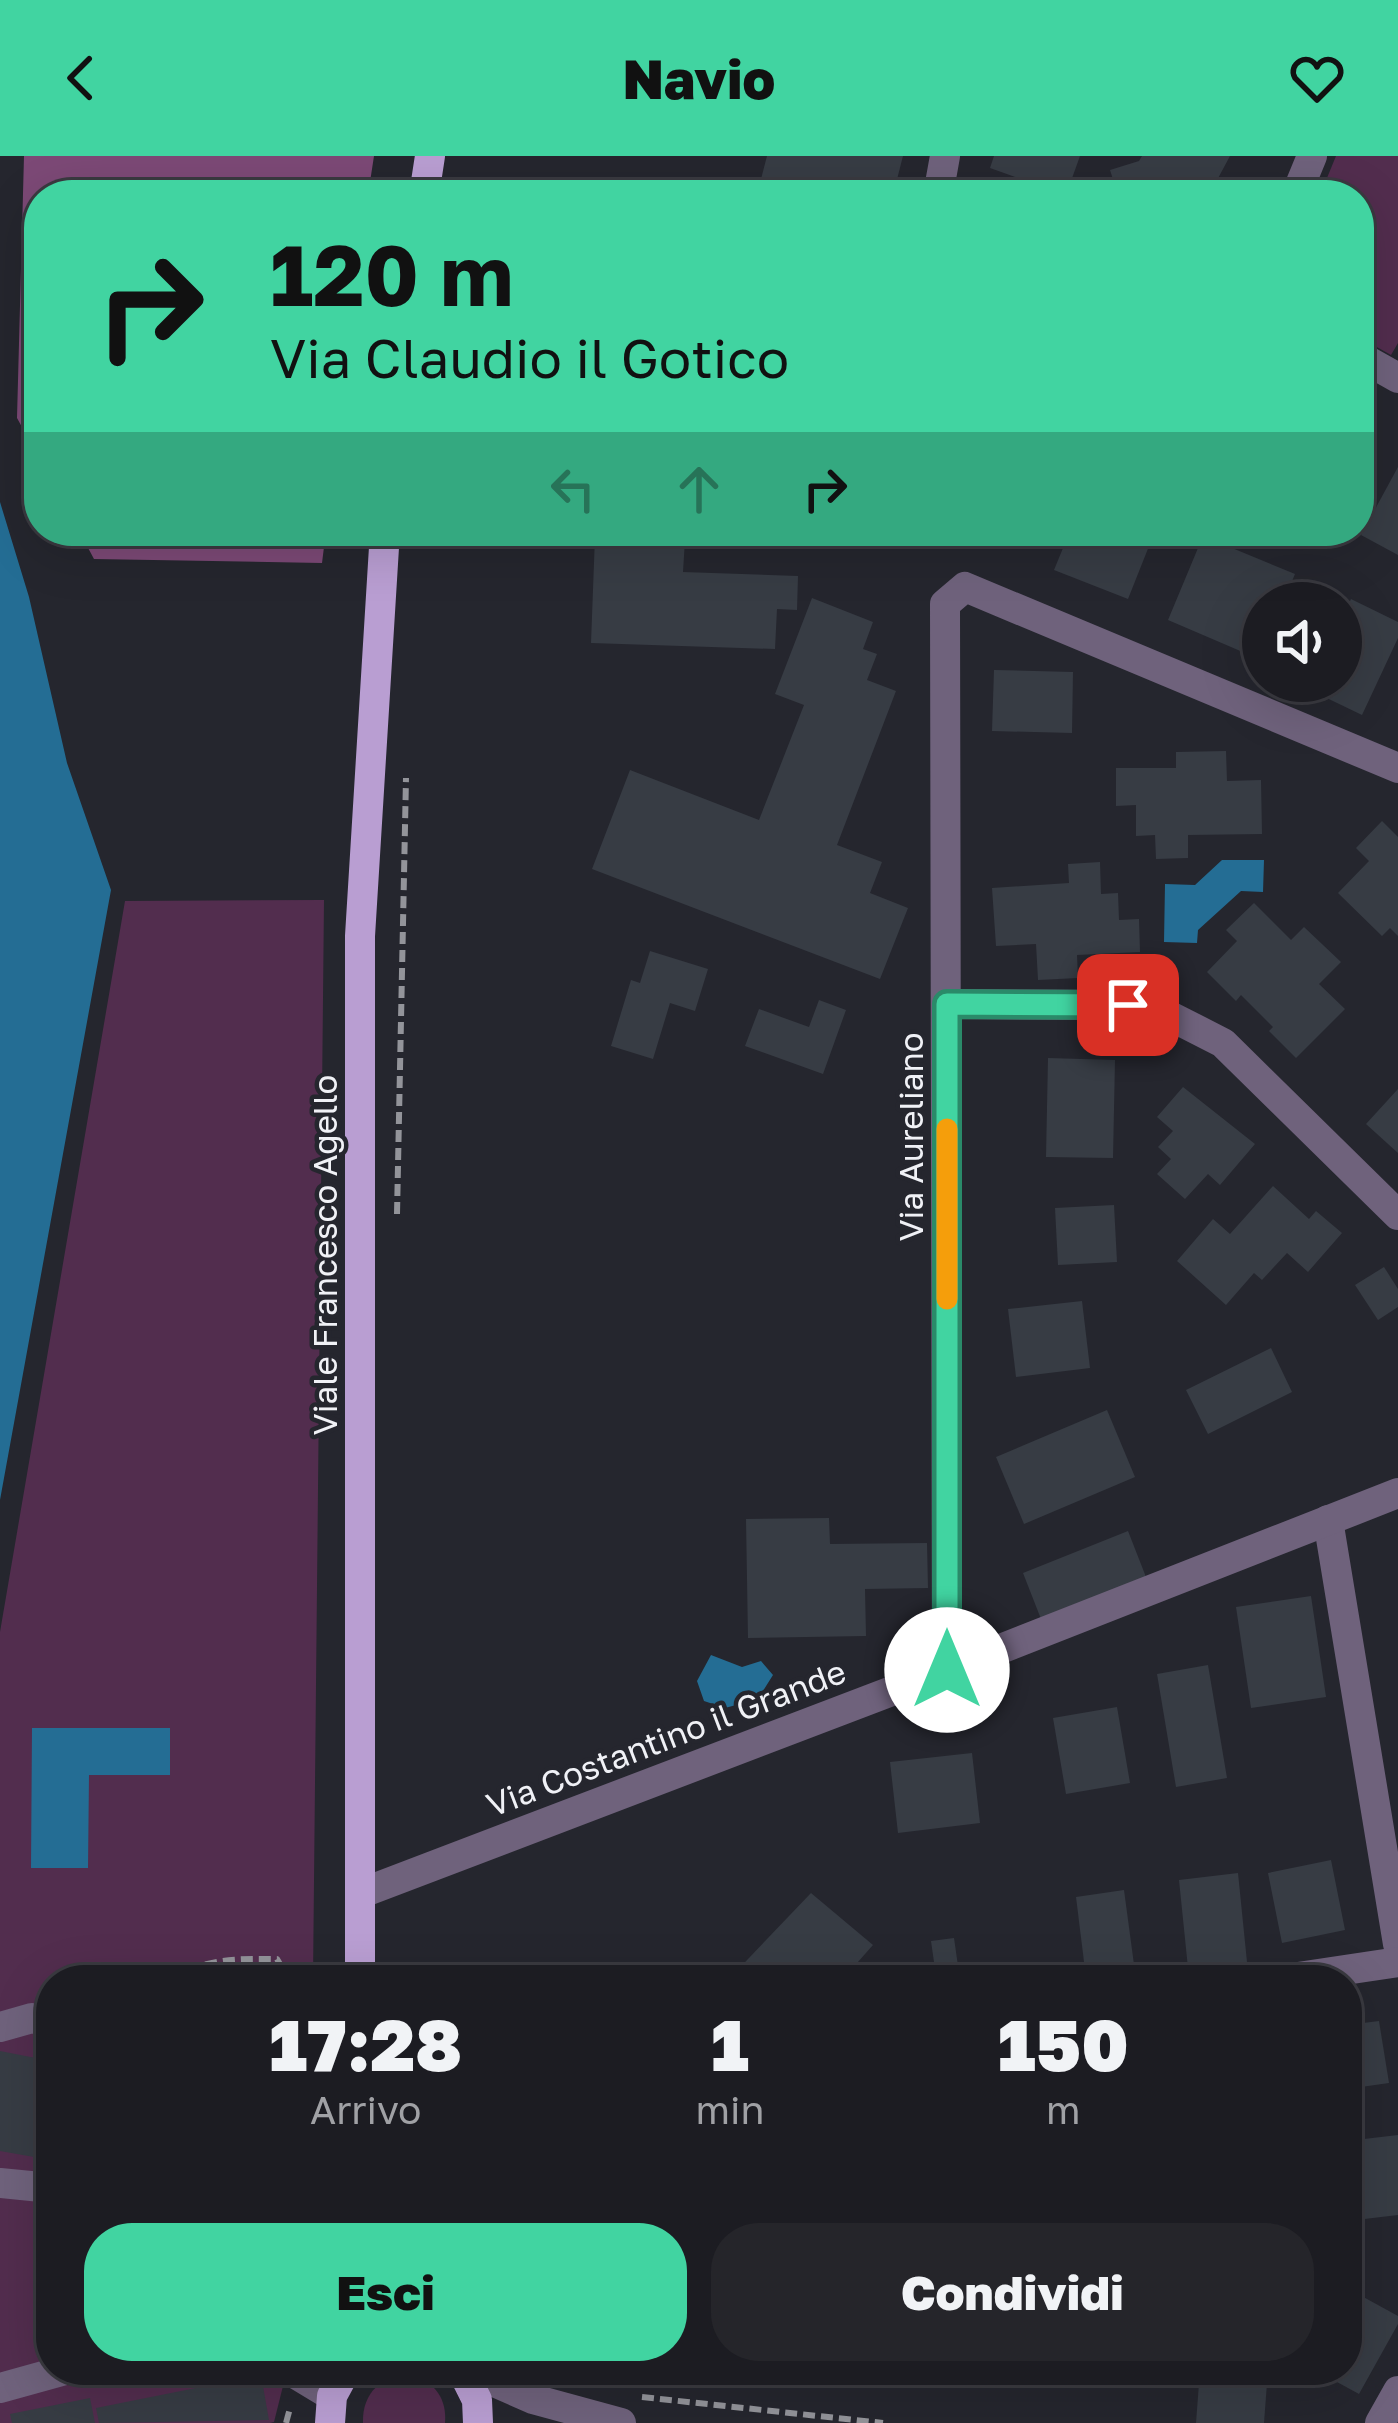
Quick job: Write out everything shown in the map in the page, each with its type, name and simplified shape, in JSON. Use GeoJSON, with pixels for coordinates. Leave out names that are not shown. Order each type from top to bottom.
{"type":"FeatureCollection","features":[{"type":"Feature","properties":{"kind":"main road","name":"Viale Francesco Agello"},"geometry":{"type":"LineString","coordinates":[[360,1965],[360,936],[384,546]]}},
{"type":"Feature","properties":{"kind":"main road"},"geometry":{"type":"LineString","coordinates":[[471,2385],[478,2423]]}},
{"type":"Feature","properties":{"kind":"street","name":"Via Aureliano"},"geometry":{"type":"LineString","coordinates":[[947,1670],[945,604],[965,587],[1398,767]]}},
{"type":"Feature","properties":{"kind":"street"},"geometry":{"type":"LineString","coordinates":[[947,1004],[1128,1005],[1174,1018],[1223,1043],[1398,1215]]}},
{"type":"Feature","properties":{"kind":"street","name":"Via Costantino il Grande"},"geometry":{"type":"LineString","coordinates":[[362,1893],[1398,1493]]}},
{"type":"Feature","properties":{"kind":"street"},"geometry":{"type":"LineString","coordinates":[[1328,1520],[1389,1828],[1398,1944]]}},
{"type":"Feature","properties":{"kind":"street"},"geometry":{"type":"LineString","coordinates":[[1362,1967],[1398,1962]]}},
{"type":"Feature","properties":{"kind":"street"},"geometry":{"type":"LineString","coordinates":[[0,2027],[36,2019]]}},
{"type":"Feature","properties":{"kind":"street"},"geometry":{"type":"LineString","coordinates":[[0,2183],[36,2187]]}},
{"type":"Feature","properties":{"kind":"street"},"geometry":{"type":"LineString","coordinates":[[0,2388],[36,2378]]}},
{"type":"Feature","properties":{"kind":"street"},"geometry":{"type":"LineString","coordinates":[[500,2385],[533,2399],[627,2410]]}},
{"type":"Feature","properties":{"kind":"street"},"geometry":{"type":"LineString","coordinates":[[1380,2423],[1398,2391]]}},
{"type":"Feature","properties":{"kind":"path"},"geometry":{"type":"LineString","coordinates":[[396,1232],[407,757]]}},
{"type":"Feature","properties":{"kind":"path"},"geometry":{"type":"LineString","coordinates":[[200,1965],[277,1959],[280,1965]]}},
{"type":"Feature","properties":{"kind":"path"},"geometry":{"type":"LineString","coordinates":[[627,2410],[883,2423]]}},
{"type":"Feature","properties":{"kind":"shaded area"},"geometry":{"type":"Polygon","coordinates":[[[24,156],[374,156],[370,180],[24,180],[24,431],[17,418],[24,156]]]}},
{"type":"Feature","properties":{"kind":"shaded area"},"geometry":{"type":"Polygon","coordinates":[[[1336,156],[1398,156],[1398,343],[1391,355],[1374,345],[1374,180],[1326,180],[1336,156]]]}},
{"type":"Feature","properties":{"kind":"shaded area"},"geometry":{"type":"Polygon","coordinates":[[[87,546],[324,546],[322,563],[94,559],[87,546]]]}},
{"type":"Feature","properties":{"kind":"shaded area"},"geometry":{"type":"Polygon","coordinates":[[[324,900],[313,1965],[36,1965],[36,2385],[283,2385],[270,2423],[0,2423],[0,1632],[125,901],[324,900]]]}},
{"type":"Feature","properties":{"kind":"shaded area"},"geometry":{"type":"Polygon","coordinates":[[[430,2385],[444,2406],[445,2423],[363,2423],[366,2402],[376,2387],[430,2385]]]}},
{"type":"Feature","properties":{"kind":"water"},"geometry":{"type":"Polygon","coordinates":[[[0,502],[29,597],[67,763],[111,890],[0,1500],[0,502]]]}},
{"type":"Feature","properties":{"kind":"water"},"geometry":{"type":"Polygon","coordinates":[[[1222,860],[1264,860],[1263,892],[1241,891],[1198,930],[1197,943],[1164,942],[1165,884],[1195,885],[1222,860]]]}},
{"type":"Feature","properties":{"kind":"water"},"geometry":{"type":"Polygon","coordinates":[[[711,1655],[742,1667],[761,1661],[773,1675],[758,1699],[725,1708],[704,1701],[697,1681],[711,1655]]]}},
{"type":"Feature","properties":{"kind":"water"},"geometry":{"type":"Polygon","coordinates":[[[32,1728],[170,1728],[170,1775],[89,1775],[88,1868],[31,1868],[32,1728]]]}},
{"type":"Feature","properties":{"kind":"building"},"geometry":{"type":"Polygon","coordinates":[[[767,156],[903,156],[897,180],[761,180],[767,156]]]}},
{"type":"Feature","properties":{"kind":"building"},"geometry":{"type":"Polygon","coordinates":[[[994,156],[1080,156],[1071,180],[1024,180],[990,168],[994,156]]]}},
{"type":"Feature","properties":{"kind":"building"},"geometry":{"type":"Polygon","coordinates":[[[1142,156],[1230,156],[1217,180],[1113,180],[1110,170],[1142,156]]]}},
{"type":"Feature","properties":{"kind":"building"},"geometry":{"type":"Polygon","coordinates":[[[1398,467],[1398,555],[1374,542],[1374,511],[1398,467]]]}},
{"type":"Feature","properties":{"kind":"building"},"geometry":{"type":"Polygon","coordinates":[[[595,546],[685,546],[683,572],[798,576],[797,610],[777,609],[775,649],[591,643],[595,546]]]}},
{"type":"Feature","properties":{"kind":"building"},"geometry":{"type":"Polygon","coordinates":[[[1064,546],[1149,546],[1128,599],[1054,570],[1064,546]]]}},
{"type":"Feature","properties":{"kind":"building"},"geometry":{"type":"Polygon","coordinates":[[[1199,546],[1227,546],[1295,574],[1292,582],[1242,582],[1242,652],[1168,620],[1199,546]]]}},
{"type":"Feature","properties":{"kind":"building"},"geometry":{"type":"Polygon","coordinates":[[[812,598],[873,622],[863,649],[877,654],[867,680],[896,691],[837,845],[882,862],[870,893],[908,908],[880,979],[592,869],[630,770],[759,820],[804,705],[775,694],[812,598]]]}},
{"type":"Feature","properties":{"kind":"building"},"geometry":{"type":"Polygon","coordinates":[[[1362,604],[1398,622],[1398,638],[1362,715],[1335,702],[1362,702],[1362,604]]]}},
{"type":"Feature","properties":{"kind":"building"},"geometry":{"type":"Polygon","coordinates":[[[994,670],[1073,672],[1072,733],[992,731],[994,670]]]}},
{"type":"Feature","properties":{"kind":"building"},"geometry":{"type":"Polygon","coordinates":[[[1226,751],[1227,781],[1261,780],[1262,834],[1188,835],[1188,858],[1156,859],[1155,835],[1136,836],[1136,805],[1116,806],[1116,768],[1176,768],[1176,752],[1226,751]]]}},
{"type":"Feature","properties":{"kind":"building"},"geometry":{"type":"Polygon","coordinates":[[[1382,821],[1398,837],[1398,936],[1390,928],[1382,936],[1338,893],[1369,861],[1356,848],[1382,821]]]}},
{"type":"Feature","properties":{"kind":"building"},"geometry":{"type":"Polygon","coordinates":[[[1100,862],[1101,894],[1118,893],[1119,920],[1139,919],[1140,952],[1077,955],[1078,978],[1038,980],[1036,944],[996,946],[992,888],[1069,883],[1068,864],[1100,862]]]}},
{"type":"Feature","properties":{"kind":"building"},"geometry":{"type":"Polygon","coordinates":[[[1254,903],[1291,940],[1304,927],[1341,962],[1319,984],[1345,1009],[1296,1058],[1241,995],[1236,1001],[1207,972],[1237,941],[1226,930],[1254,903]]]}},
{"type":"Feature","properties":{"kind":"building"},"geometry":{"type":"Polygon","coordinates":[[[650,951],[708,969],[695,1011],[670,1003],[653,1059],[611,1046],[631,980],[640,983],[650,951]]]}},
{"type":"Feature","properties":{"kind":"building"},"geometry":{"type":"Polygon","coordinates":[[[819,1000],[846,1010],[823,1074],[745,1046],[759,1009],[809,1027],[819,1000]]]}},
{"type":"Feature","properties":{"kind":"building"},"geometry":{"type":"Polygon","coordinates":[[[1048,1058],[1115,1060],[1113,1158],[1046,1157],[1048,1058]]]}},
{"type":"Feature","properties":{"kind":"building"},"geometry":{"type":"Polygon","coordinates":[[[1183,1087],[1255,1144],[1220,1185],[1208,1174],[1185,1199],[1157,1174],[1171,1159],[1158,1147],[1173,1131],[1157,1117],[1183,1087]]]}},
{"type":"Feature","properties":{"kind":"building"},"geometry":{"type":"Polygon","coordinates":[[[1398,1089],[1398,1153],[1366,1124],[1398,1089]]]}},
{"type":"Feature","properties":{"kind":"building"},"geometry":{"type":"Polygon","coordinates":[[[1273,1186],[1309,1219],[1316,1211],[1342,1233],[1308,1272],[1287,1253],[1262,1280],[1254,1273],[1226,1305],[1177,1261],[1213,1219],[1230,1234],[1273,1186]]]}},
{"type":"Feature","properties":{"kind":"building"},"geometry":{"type":"Polygon","coordinates":[[[1114,1205],[1117,1262],[1058,1265],[1055,1208],[1114,1205]]]}},
{"type":"Feature","properties":{"kind":"building"},"geometry":{"type":"Polygon","coordinates":[[[1384,1267],[1398,1289],[1398,1307],[1378,1320],[1355,1285],[1384,1267]]]}},
{"type":"Feature","properties":{"kind":"building"},"geometry":{"type":"Polygon","coordinates":[[[1082,1301],[1090,1368],[1016,1377],[1008,1309],[1082,1301]]]}},
{"type":"Feature","properties":{"kind":"building"},"geometry":{"type":"Polygon","coordinates":[[[1271,1348],[1292,1392],[1208,1434],[1186,1390],[1271,1348]]]}},
{"type":"Feature","properties":{"kind":"building"},"geometry":{"type":"Polygon","coordinates":[[[1107,1410],[1135,1477],[1024,1524],[996,1457],[1107,1410]]]}},
{"type":"Feature","properties":{"kind":"building"},"geometry":{"type":"Polygon","coordinates":[[[829,1518],[830,1544],[927,1543],[928,1588],[865,1589],[866,1636],[748,1638],[746,1519],[829,1518]]]}},
{"type":"Feature","properties":{"kind":"building"},"geometry":{"type":"Polygon","coordinates":[[[1128,1531],[1146,1577],[1041,1619],[1023,1573],[1128,1531]]]}},
{"type":"Feature","properties":{"kind":"building"},"geometry":{"type":"Polygon","coordinates":[[[1311,1596],[1326,1697],[1251,1708],[1236,1607],[1311,1596]]]}},
{"type":"Feature","properties":{"kind":"building"},"geometry":{"type":"Polygon","coordinates":[[[1208,1665],[1227,1778],[1176,1787],[1157,1674],[1208,1665]]]}},
{"type":"Feature","properties":{"kind":"building"},"geometry":{"type":"Polygon","coordinates":[[[1117,1707],[1130,1783],[1066,1794],[1053,1718],[1117,1707]]]}},
{"type":"Feature","properties":{"kind":"building"},"geometry":{"type":"Polygon","coordinates":[[[972,1753],[980,1823],[898,1833],[890,1762],[972,1753]]]}},
{"type":"Feature","properties":{"kind":"building"},"geometry":{"type":"Polygon","coordinates":[[[1331,1860],[1345,1930],[1282,1943],[1268,1873],[1331,1860]]]}},
{"type":"Feature","properties":{"kind":"building"},"geometry":{"type":"Polygon","coordinates":[[[1238,1873],[1247,1962],[1188,1965],[1179,1880],[1238,1873]]]}},
{"type":"Feature","properties":{"kind":"building"},"geometry":{"type":"Polygon","coordinates":[[[1124,1890],[1134,1965],[1084,1965],[1076,1897],[1124,1890]]]}},
{"type":"Feature","properties":{"kind":"building"},"geometry":{"type":"Polygon","coordinates":[[[811,1893],[873,1945],[855,1965],[742,1965],[811,1893]]]}},
{"type":"Feature","properties":{"kind":"building"},"geometry":{"type":"Polygon","coordinates":[[[954,1938],[958,1965],[934,1965],[931,1941],[954,1938]]]}},
{"type":"Feature","properties":{"kind":"building"},"geometry":{"type":"Polygon","coordinates":[[[1379,2021],[1389,2083],[1362,2087],[1362,2023],[1379,2021]]]}},
{"type":"Feature","properties":{"kind":"building"},"geometry":{"type":"Polygon","coordinates":[[[0,2051],[36,2058],[36,2157],[0,2151],[0,2051]]]}},
{"type":"Feature","properties":{"kind":"building"},"geometry":{"type":"Polygon","coordinates":[[[1398,2135],[1398,2215],[1362,2219],[1362,2139],[1398,2135]]]}},
{"type":"Feature","properties":{"kind":"building"},"geometry":{"type":"Polygon","coordinates":[[[1362,2296],[1398,2316],[1398,2324],[1359,2394],[1342,2385],[1362,2385],[1362,2296]]]}},
{"type":"Feature","properties":{"kind":"building"},"geometry":{"type":"Polygon","coordinates":[[[211,2385],[263,2385],[269,2420],[99,2423],[96,2408],[211,2385]]]}},
{"type":"Feature","properties":{"kind":"building"},"geometry":{"type":"Polygon","coordinates":[[[1199,2385],[1267,2385],[1264,2423],[1196,2423],[1199,2385]]]}},
{"type":"Feature","properties":{"kind":"building"},"geometry":{"type":"Polygon","coordinates":[[[90,2398],[95,2423],[12,2423],[10,2414],[90,2398]]]}},
{"type":"Feature","properties":{"kind":"slow traffic"},"geometry":{"type":"LineString","coordinates":[[947,1129],[947,1299]]}},
{"type":"Feature","properties":{"kind":"route"},"geometry":{"type":"LineString","coordinates":[[947,1670],[947,1004],[1128,1005]]}}]}
